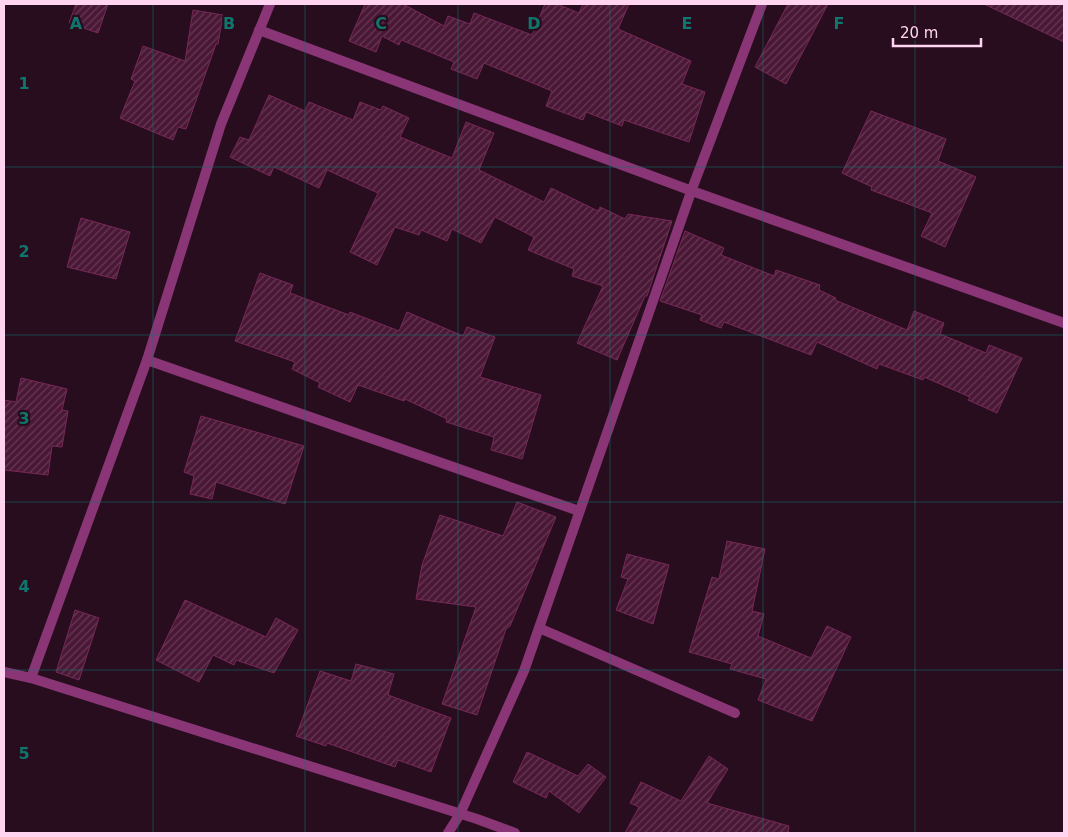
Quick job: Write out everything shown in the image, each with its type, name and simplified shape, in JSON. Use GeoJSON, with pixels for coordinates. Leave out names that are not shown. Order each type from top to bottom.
{"type":"FeatureCollection","features":[{"type":"Feature","properties":{"kind":"street"},"geometry":{"type":"LineString","coordinates":[[31,678],[147,360],[221,124],[270,4]]}},
{"type":"Feature","properties":{"kind":"street"},"geometry":{"type":"LineString","coordinates":[[448,833],[460,814],[524,671],[692,190],[762,4]]}},
{"type":"Feature","properties":{"kind":"street"},"geometry":{"type":"LineString","coordinates":[[259,30],[692,190],[1064,323]]}},
{"type":"Feature","properties":{"kind":"street"},"geometry":{"type":"LineString","coordinates":[[147,360],[579,511]]}},
{"type":"Feature","properties":{"kind":"street"},"geometry":{"type":"LineString","coordinates":[[539,628],[735,713]]}},
{"type":"Feature","properties":{"kind":"street"},"geometry":{"type":"LineString","coordinates":[[4,672],[31,678],[515,833]]}},
{"type":"Feature","properties":{"kind":"building"},"geometry":{"type":"Polygon","coordinates":[[[76,4],[108,4],[98,33],[69,23],[76,4]]]}},
{"type":"Feature","properties":{"kind":"building"},"geometry":{"type":"Polygon","coordinates":[[[365,4],[403,4],[444,26],[448,16],[470,24],[474,13],[532,35],[545,4],[557,4],[579,13],[583,4],[629,4],[618,29],[691,61],[682,84],[705,92],[689,142],[624,120],[622,126],[586,112],[583,120],[546,106],[552,91],[484,63],[477,79],[451,69],[454,62],[401,40],[399,45],[382,36],[376,52],[349,41],[365,4]]]}},
{"type":"Feature","properties":{"kind":"building"},"geometry":{"type":"Polygon","coordinates":[[[788,4],[828,4],[786,84],[755,67],[788,4]]]}},
{"type":"Feature","properties":{"kind":"building"},"geometry":{"type":"Polygon","coordinates":[[[984,4],[1064,4],[1064,42],[984,4]]]}},
{"type":"Feature","properties":{"kind":"building"},"geometry":{"type":"Polygon","coordinates":[[[193,10],[223,15],[218,44],[216,44],[186,129],[178,127],[173,140],[120,118],[135,81],[131,79],[143,46],[185,61],[193,10]]]}},
{"type":"Feature","properties":{"kind":"building"},"geometry":{"type":"Polygon","coordinates":[[[269,95],[305,111],[309,102],[353,120],[360,102],[381,110],[383,106],[409,118],[400,137],[452,158],[466,122],[494,133],[479,170],[544,202],[551,188],[598,211],[600,207],[625,219],[628,214],[672,221],[647,296],[645,296],[617,360],[577,343],[603,286],[572,276],[574,269],[528,250],[534,237],[495,217],[481,243],[452,229],[447,241],[421,230],[419,235],[395,227],[377,265],[350,252],[378,193],[327,170],[319,188],[274,167],[270,176],[230,157],[240,137],[249,140],[269,95]]]}},
{"type":"Feature","properties":{"kind":"building"},"geometry":{"type":"Polygon","coordinates":[[[871,111],[946,139],[938,161],[976,177],[945,247],[921,236],[932,213],[871,190],[872,187],[842,173],[871,111]]]}},
{"type":"Feature","properties":{"kind":"building"},"geometry":{"type":"Polygon","coordinates":[[[81,218],[130,232],[116,279],[67,267],[81,218]]]}},
{"type":"Feature","properties":{"kind":"building"},"geometry":{"type":"Polygon","coordinates":[[[685,231],[724,248],[721,255],[774,276],[776,270],[820,285],[819,290],[836,298],[835,300],[907,330],[914,311],[944,323],[940,334],[986,353],[989,345],[1022,358],[997,413],[968,400],[970,397],[924,377],[923,380],[879,364],[877,369],[817,342],[811,355],[724,322],[721,328],[700,320],[702,315],[660,301],[685,231]]]}},
{"type":"Feature","properties":{"kind":"building"},"geometry":{"type":"Polygon","coordinates":[[[260,273],[293,285],[290,293],[349,315],[350,312],[399,331],[407,312],[463,336],[467,327],[495,337],[480,377],[541,395],[522,459],[491,450],[494,437],[446,422],[447,419],[405,399],[404,401],[358,385],[350,402],[318,387],[320,383],[292,369],[295,362],[235,341],[260,273]]]}},
{"type":"Feature","properties":{"kind":"building"},"geometry":{"type":"Polygon","coordinates":[[[21,378],[67,389],[62,410],[68,411],[62,447],[52,446],[48,475],[4,470],[4,400],[16,402],[21,378]]]}},
{"type":"Feature","properties":{"kind":"building"},"geometry":{"type":"Polygon","coordinates":[[[201,416],[304,446],[285,504],[216,482],[212,499],[190,494],[194,476],[184,472],[201,416]]]}},
{"type":"Feature","properties":{"kind":"building"},"geometry":{"type":"Polygon","coordinates":[[[517,502],[556,517],[510,626],[506,629],[477,715],[442,704],[476,607],[416,599],[422,565],[440,515],[503,536],[517,502]]]}},
{"type":"Feature","properties":{"kind":"building"},"geometry":{"type":"Polygon","coordinates":[[[727,541],[765,549],[752,611],[764,614],[758,636],[811,658],[827,626],[851,637],[812,721],[758,700],[766,679],[730,669],[732,664],[689,652],[712,577],[719,579],[727,541]]]}},
{"type":"Feature","properties":{"kind":"building"},"geometry":{"type":"Polygon","coordinates":[[[627,554],[669,565],[653,624],[616,610],[628,579],[621,577],[627,554]]]}},
{"type":"Feature","properties":{"kind":"building"},"geometry":{"type":"Polygon","coordinates":[[[185,600],[266,637],[276,618],[298,630],[274,673],[236,660],[234,665],[213,655],[199,682],[156,660],[185,600]]]}},
{"type":"Feature","properties":{"kind":"building"},"geometry":{"type":"Polygon","coordinates":[[[75,610],[99,618],[79,680],[56,672],[75,610]]]}},
{"type":"Feature","properties":{"kind":"building"},"geometry":{"type":"Polygon","coordinates":[[[356,664],[394,674],[388,695],[451,718],[431,772],[398,760],[395,767],[327,743],[326,746],[296,736],[320,671],[351,681],[356,664]]]}},
{"type":"Feature","properties":{"kind":"building"},"geometry":{"type":"Polygon","coordinates":[[[527,752],[578,776],[588,764],[606,777],[579,813],[549,791],[546,798],[513,782],[527,752]]]}},
{"type":"Feature","properties":{"kind":"building"},"geometry":{"type":"Polygon","coordinates":[[[709,756],[728,769],[707,803],[789,826],[788,833],[625,833],[639,807],[630,803],[641,782],[681,801],[709,756]]]}}]}
